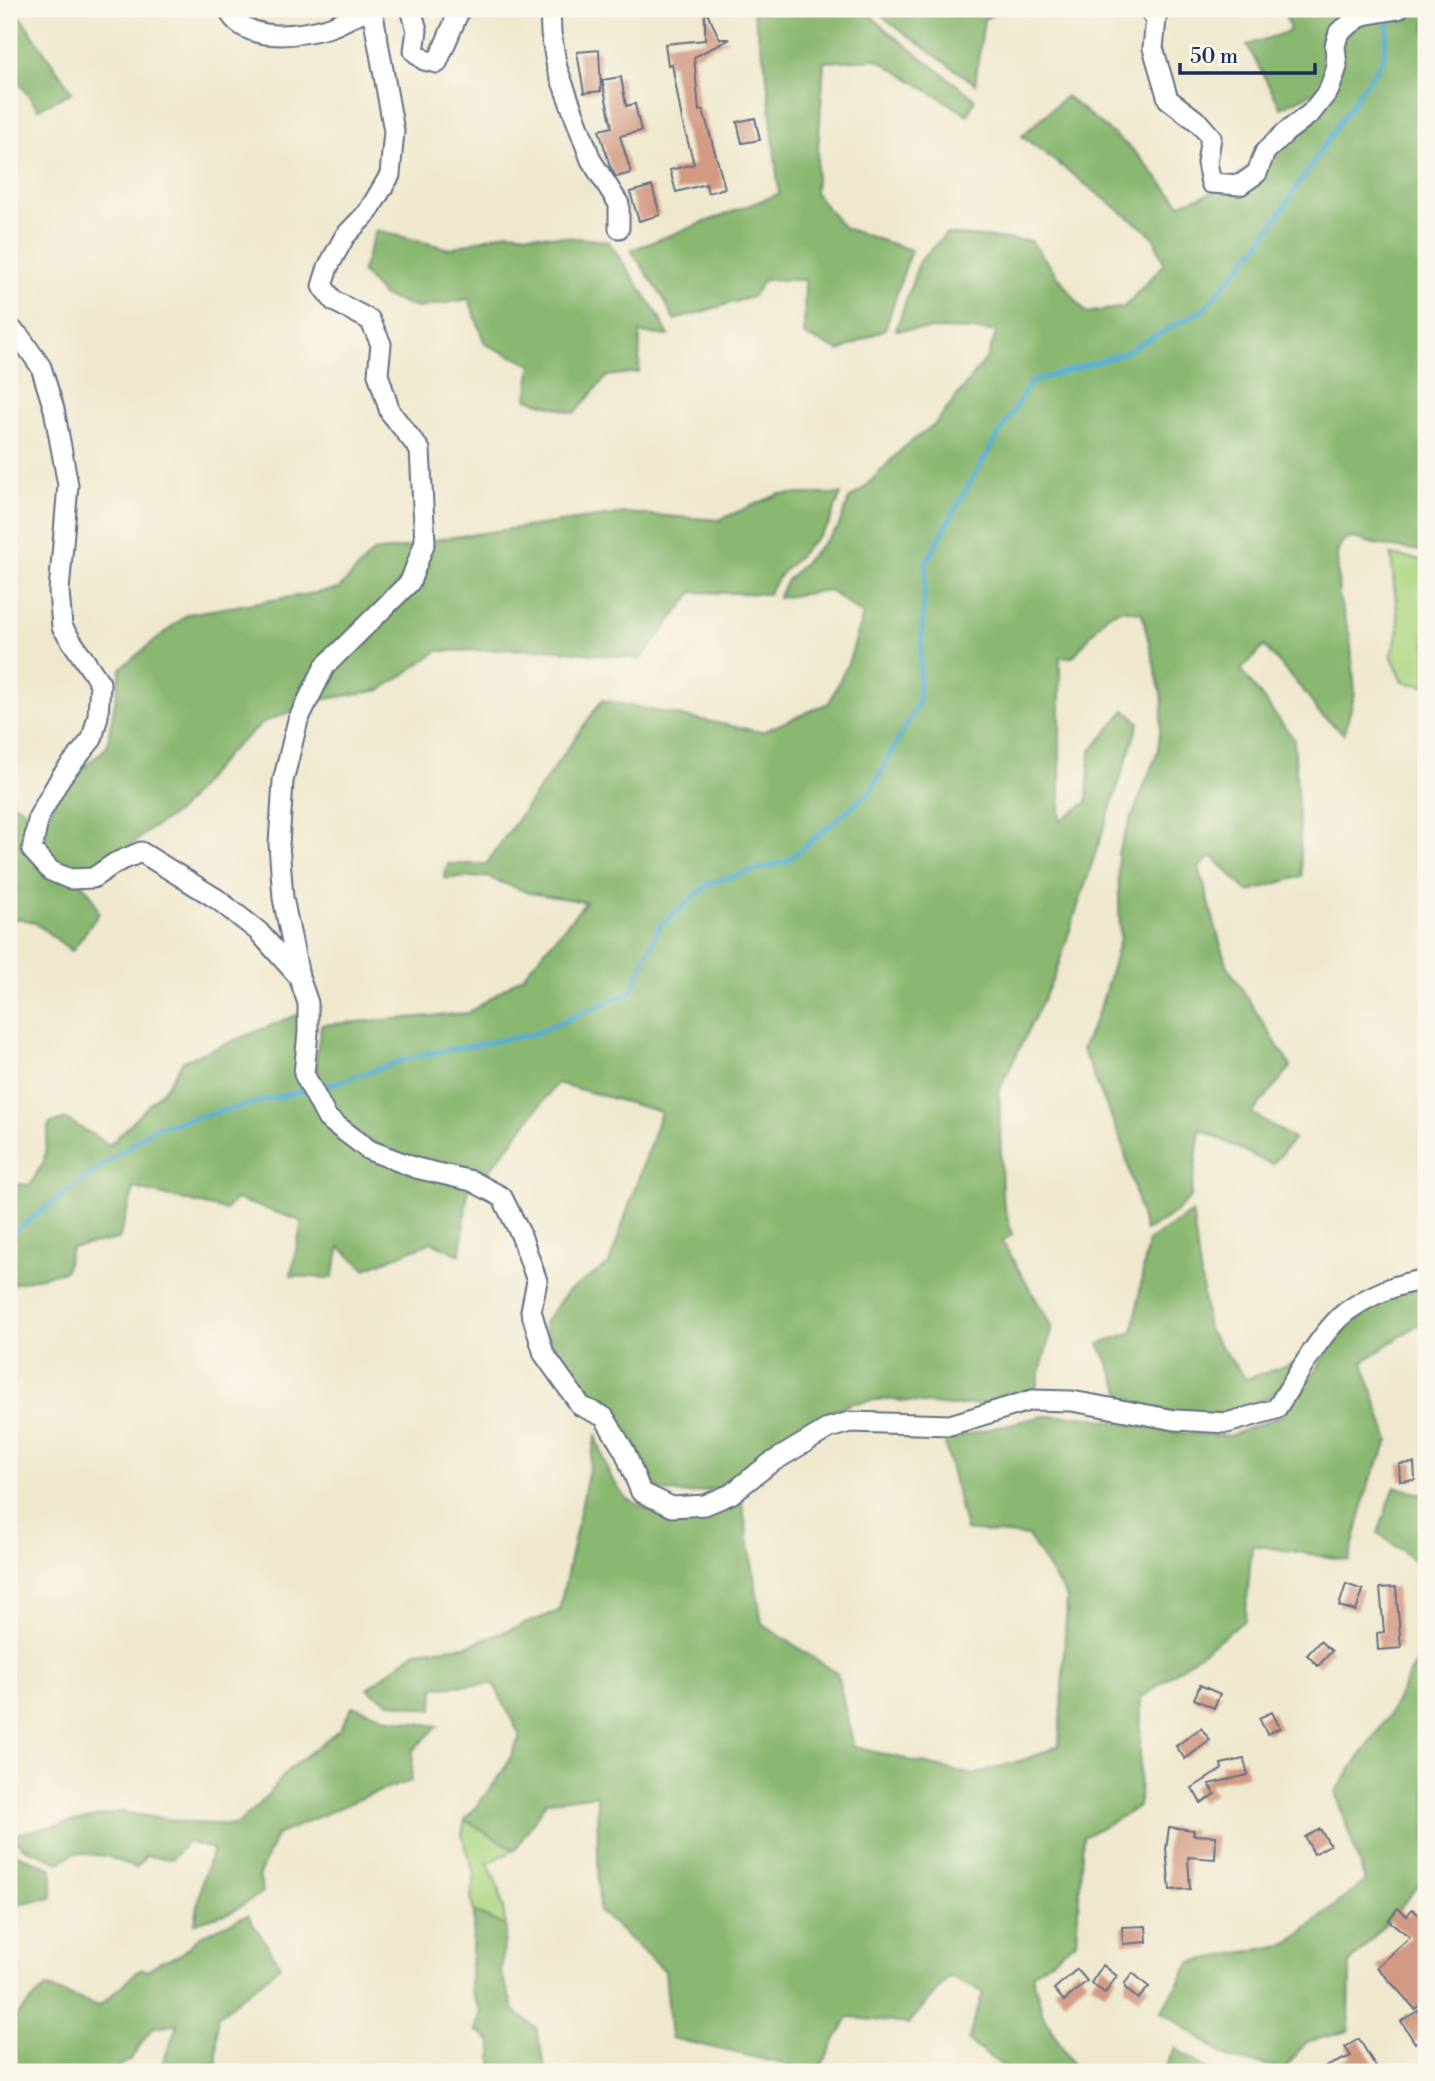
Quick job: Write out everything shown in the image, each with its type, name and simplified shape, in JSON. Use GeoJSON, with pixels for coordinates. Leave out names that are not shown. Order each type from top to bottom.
{"type":"FeatureCollection","features":[{"type":"Feature","properties":{"kind":"street"},"geometry":{"type":"LineString","coordinates":[[228,9],[244,27],[268,34],[293,34],[329,27],[369,9],[394,131],[390,175],[368,212],[345,236],[328,267],[322,286],[334,302],[370,320],[381,344],[378,374],[390,412],[421,450],[425,542],[410,582],[325,666],[298,720],[283,780],[279,844],[283,898],[299,977],[308,1003],[304,1074],[327,1118],[369,1150],[416,1168],[472,1181],[502,1197],[521,1235],[537,1281],[531,1311],[544,1354],[582,1406],[604,1417],[625,1452],[641,1492],[672,1507],[705,1505],[731,1494],[769,1464],[829,1428],[850,1422],[950,1425],[1032,1400],[1072,1401],[1175,1420],[1227,1423],[1276,1409],[1328,1331],[1346,1312],[1388,1289],[1426,1280]]}},
{"type":"Feature","properties":{"kind":"street"},"geometry":{"type":"LineString","coordinates":[[411,9],[417,30],[414,51],[424,60],[437,63],[460,9]]}},
{"type":"Feature","properties":{"kind":"street"},"geometry":{"type":"LineString","coordinates":[[550,9],[557,68],[591,160],[618,204],[619,228]]}},
{"type":"Feature","properties":{"kind":"street"},"geometry":{"type":"LineString","coordinates":[[1149,9],[1156,20],[1153,48],[1168,99],[1198,122],[1211,136],[1207,163],[1211,183],[1240,185],[1257,173],[1265,152],[1311,113],[1329,89],[1337,68],[1335,46],[1339,32],[1363,15],[1398,9]]}},
{"type":"Feature","properties":{"kind":"street"},"geometry":{"type":"LineString","coordinates":[[9,327],[20,337],[41,367],[54,409],[68,485],[59,591],[62,627],[100,682],[98,716],[92,739],[61,777],[39,816],[32,850],[51,871],[70,879],[93,878],[114,863],[141,852],[175,871],[227,907],[258,932],[299,977]]}},
{"type":"Feature","properties":{"kind":"green space"},"geometry":{"type":"Polygon","coordinates":[[[9,9],[15,9],[72,92],[38,109],[9,69],[9,9]]]}},
{"type":"Feature","properties":{"kind":"green space"},"geometry":{"type":"Polygon","coordinates":[[[752,9],[864,9],[885,29],[975,99],[968,115],[877,59],[824,62],[815,193],[844,228],[911,250],[885,329],[840,351],[804,335],[805,280],[764,280],[752,297],[674,320],[664,299],[631,250],[779,194],[766,68],[752,9]]]}},
{"type":"Feature","properties":{"kind":"green space"},"geometry":{"type":"Polygon","coordinates":[[[876,9],[1004,9],[984,19],[975,84],[889,22],[876,9]]]}},
{"type":"Feature","properties":{"kind":"green space"},"geometry":{"type":"Polygon","coordinates":[[[1284,9],[1359,9],[1332,26],[1327,44],[1331,65],[1324,87],[1281,108],[1247,45],[1290,31],[1284,9]]]}},
{"type":"Feature","properties":{"kind":"green space"},"geometry":{"type":"Polygon","coordinates":[[[1426,10],[1426,545],[1420,551],[1353,538],[1343,541],[1337,553],[1339,598],[1350,637],[1355,693],[1344,734],[1318,712],[1308,696],[1264,646],[1241,670],[1294,739],[1302,876],[1248,892],[1212,856],[1199,867],[1226,964],[1291,1067],[1252,1113],[1294,1139],[1272,1165],[1200,1129],[1191,1197],[1167,1219],[1145,1231],[1122,1142],[1082,1049],[1100,1009],[1120,939],[1118,852],[1158,751],[1163,702],[1142,613],[1123,609],[1107,615],[1073,657],[1060,657],[1060,821],[1087,802],[1090,752],[1125,710],[1139,722],[1055,975],[999,1090],[1002,1197],[1012,1235],[1002,1241],[1052,1327],[1036,1388],[989,1403],[951,1406],[884,1399],[853,1403],[819,1416],[721,1487],[690,1494],[661,1491],[642,1471],[624,1429],[609,1410],[587,1397],[552,1351],[544,1323],[567,1292],[609,1264],[661,1112],[557,1083],[487,1174],[428,1164],[374,1143],[341,1118],[329,1103],[320,1087],[316,1068],[321,1025],[468,1013],[523,976],[586,902],[530,893],[487,877],[444,878],[448,864],[486,864],[602,700],[762,732],[829,703],[849,661],[863,615],[829,590],[778,598],[787,580],[838,528],[849,499],[863,489],[903,448],[936,423],[988,356],[997,331],[896,330],[919,262],[946,234],[1031,241],[1086,313],[1124,307],[1164,264],[1153,236],[1022,136],[1066,96],[1134,151],[1180,204],[1213,192],[1303,131],[1342,39],[1358,23],[1426,10]]]}},
{"type":"Feature","properties":{"kind":"green space"},"geometry":{"type":"Polygon","coordinates":[[[376,230],[450,249],[507,232],[608,241],[657,313],[669,336],[640,333],[639,372],[607,376],[575,413],[527,399],[532,365],[485,344],[469,299],[418,308],[383,296],[362,272],[376,230]]]}},
{"type":"Feature","properties":{"kind":"green space"},"geometry":{"type":"Polygon","coordinates":[[[779,494],[841,494],[828,526],[780,575],[768,594],[693,592],[641,659],[548,649],[438,651],[381,690],[315,701],[333,669],[432,540],[625,513],[719,520],[779,494]]]}},
{"type":"Feature","properties":{"kind":"green space"},"geometry":{"type":"Polygon","coordinates":[[[418,546],[405,581],[293,711],[264,722],[228,753],[179,811],[148,831],[127,849],[80,873],[58,865],[50,857],[40,835],[62,787],[107,747],[121,668],[188,614],[339,589],[373,552],[418,546]]]}},
{"type":"Feature","properties":{"kind":"green space"},"geometry":{"type":"Polygon","coordinates":[[[1391,555],[1421,560],[1426,572],[1426,686],[1403,682],[1391,655],[1399,630],[1391,555]]]}},
{"type":"Feature","properties":{"kind":"green space"},"geometry":{"type":"Polygon","coordinates":[[[9,800],[33,816],[26,842],[83,885],[92,896],[99,913],[72,951],[34,922],[17,918],[9,924],[9,800]]]}},
{"type":"Feature","properties":{"kind":"green space"},"geometry":{"type":"Polygon","coordinates":[[[302,1013],[323,1122],[468,1188],[460,1255],[432,1242],[365,1269],[340,1247],[332,1278],[291,1276],[302,1221],[236,1199],[225,1210],[134,1188],[119,1239],[71,1248],[65,1271],[9,1285],[9,1196],[19,1184],[30,1185],[44,1161],[49,1124],[66,1119],[110,1145],[166,1087],[183,1061],[302,1013]]]}},
{"type":"Feature","properties":{"kind":"green space"},"geometry":{"type":"Polygon","coordinates":[[[1192,1212],[1208,1330],[1246,1379],[1303,1360],[1270,1396],[1241,1410],[1192,1414],[1127,1404],[1099,1344],[1133,1332],[1148,1241],[1192,1212]]]}},
{"type":"Feature","properties":{"kind":"green space"},"geometry":{"type":"Polygon","coordinates":[[[1426,1284],[1426,1319],[1363,1362],[1389,1441],[1369,1482],[1349,1560],[1252,1545],[1245,1620],[1141,1698],[1139,1807],[1083,1837],[1076,1942],[1032,1974],[1043,2015],[1073,2065],[1066,2072],[1011,2072],[968,2041],[983,1992],[949,1977],[908,2024],[848,2017],[818,2072],[671,2038],[665,1971],[599,1911],[597,1795],[546,1802],[515,1850],[465,1820],[504,1771],[520,1736],[494,1684],[434,1687],[433,1710],[388,1702],[367,1689],[416,1651],[466,1646],[559,1611],[596,1436],[609,1474],[625,1498],[655,1513],[702,1515],[742,1502],[762,1624],[837,1673],[854,1747],[973,1775],[1026,1759],[1059,1746],[1067,1598],[1028,1536],[966,1530],[944,1440],[1043,1416],[1081,1416],[1180,1433],[1229,1436],[1283,1415],[1317,1369],[1334,1340],[1371,1304],[1426,1284]]]}},
{"type":"Feature","properties":{"kind":"green space"},"geometry":{"type":"Polygon","coordinates":[[[1395,1486],[1426,1496],[1426,1569],[1378,1533],[1395,1486]]]}},
{"type":"Feature","properties":{"kind":"green space"},"geometry":{"type":"Polygon","coordinates":[[[1426,1641],[1426,1878],[1350,1963],[1349,2031],[1306,2042],[1285,2069],[1229,2058],[1161,2011],[1191,1962],[1288,1944],[1365,1881],[1335,1792],[1388,1717],[1426,1641]]]}},
{"type":"Feature","properties":{"kind":"green space"},"geometry":{"type":"Polygon","coordinates":[[[353,1706],[390,1719],[438,1726],[413,1750],[411,1781],[369,1795],[276,1835],[259,1875],[263,1892],[231,1912],[195,1923],[202,1882],[213,1849],[187,1842],[172,1859],[146,1856],[136,1868],[107,1856],[75,1853],[60,1862],[24,1848],[10,1835],[120,1812],[192,1823],[236,1825],[261,1803],[290,1768],[340,1729],[353,1706]]]}},
{"type":"Feature","properties":{"kind":"green space"},"geometry":{"type":"Polygon","coordinates":[[[465,1820],[515,1850],[488,1863],[500,1891],[506,1926],[474,1912],[471,1897],[475,1876],[462,1835],[465,1820]]]}},
{"type":"Feature","properties":{"kind":"green space"},"geometry":{"type":"Polygon","coordinates":[[[9,1848],[52,1869],[52,1898],[9,1905],[9,1848]]]}},
{"type":"Feature","properties":{"kind":"green space"},"geometry":{"type":"Polygon","coordinates":[[[474,1912],[506,1926],[501,1972],[514,2010],[536,2028],[546,2072],[492,2072],[492,2042],[475,2030],[481,2012],[470,1989],[474,1912]]]}},
{"type":"Feature","properties":{"kind":"green space"},"geometry":{"type":"Polygon","coordinates":[[[248,1915],[280,1966],[217,2017],[217,2072],[159,2072],[178,2023],[152,2028],[130,2060],[110,2072],[9,2072],[9,2023],[46,1987],[99,2006],[138,1971],[146,1971],[161,1961],[180,1955],[200,1936],[248,1915]]]}},
{"type":"Feature","properties":{"kind":"green space"},"geometry":{"type":"Polygon","coordinates":[[[1175,2048],[1205,2068],[1215,2072],[1163,2072],[1175,2048]]]}},
{"type":"Feature","properties":{"kind":"building"},"geometry":{"type":"Polygon","coordinates":[[[705,9],[720,39],[730,39],[694,57],[699,111],[703,110],[725,188],[708,193],[706,184],[676,192],[670,170],[694,164],[682,120],[672,64],[668,65],[665,44],[705,40],[705,9]]]}},
{"type":"Feature","properties":{"kind":"building"},"geometry":{"type":"Polygon","coordinates":[[[599,50],[601,91],[584,93],[577,52],[599,50]]]}},
{"type":"Feature","properties":{"kind":"building"},"geometry":{"type":"Polygon","coordinates":[[[621,77],[626,106],[635,104],[641,131],[620,136],[631,173],[616,177],[599,130],[612,127],[602,80],[621,77]]]}},
{"type":"Feature","properties":{"kind":"building"},"geometry":{"type":"Polygon","coordinates":[[[755,118],[760,140],[742,143],[737,122],[755,118]]]}},
{"type":"Feature","properties":{"kind":"building"},"geometry":{"type":"Polygon","coordinates":[[[652,186],[660,215],[639,221],[630,192],[652,186]]]}},
{"type":"Feature","properties":{"kind":"building"},"geometry":{"type":"Polygon","coordinates":[[[1414,1463],[1415,1480],[1400,1481],[1399,1464],[1414,1463]]]}},
{"type":"Feature","properties":{"kind":"building"},"geometry":{"type":"Polygon","coordinates":[[[1346,1584],[1363,1590],[1356,1611],[1339,1606],[1346,1584]]]}},
{"type":"Feature","properties":{"kind":"building"},"geometry":{"type":"Polygon","coordinates":[[[1396,1587],[1401,1648],[1378,1650],[1377,1633],[1384,1632],[1380,1588],[1396,1587]]]}},
{"type":"Feature","properties":{"kind":"building"},"geometry":{"type":"Polygon","coordinates":[[[1320,1641],[1332,1651],[1318,1666],[1307,1655],[1320,1641]]]}},
{"type":"Feature","properties":{"kind":"building"},"geometry":{"type":"Polygon","coordinates":[[[1200,1685],[1220,1694],[1214,1708],[1194,1699],[1200,1685]]]}},
{"type":"Feature","properties":{"kind":"building"},"geometry":{"type":"Polygon","coordinates":[[[1272,1712],[1280,1728],[1267,1734],[1259,1718],[1272,1712]]]}},
{"type":"Feature","properties":{"kind":"building"},"geometry":{"type":"Polygon","coordinates":[[[1201,1728],[1210,1740],[1185,1759],[1176,1746],[1201,1728]]]}},
{"type":"Feature","properties":{"kind":"building"},"geometry":{"type":"Polygon","coordinates":[[[1244,1759],[1248,1775],[1209,1784],[1215,1794],[1201,1803],[1192,1788],[1222,1769],[1221,1764],[1244,1759]]]}},
{"type":"Feature","properties":{"kind":"building"},"geometry":{"type":"Polygon","coordinates":[[[1169,1827],[1194,1830],[1193,1835],[1216,1836],[1215,1859],[1188,1857],[1190,1889],[1170,1890],[1166,1849],[1169,1827]]]}},
{"type":"Feature","properties":{"kind":"building"},"geometry":{"type":"Polygon","coordinates":[[[1320,1829],[1330,1845],[1314,1854],[1305,1837],[1320,1829]]]}},
{"type":"Feature","properties":{"kind":"building"},"geometry":{"type":"Polygon","coordinates":[[[1398,1908],[1407,1916],[1412,1909],[1426,1921],[1426,2000],[1415,2009],[1377,1967],[1410,1937],[1388,1920],[1398,1908]]]}},
{"type":"Feature","properties":{"kind":"building"},"geometry":{"type":"Polygon","coordinates":[[[1146,1926],[1147,1942],[1123,1944],[1122,1927],[1146,1926]]]}},
{"type":"Feature","properties":{"kind":"building"},"geometry":{"type":"Polygon","coordinates":[[[1103,1965],[1117,1976],[1105,1993],[1091,1983],[1103,1965]]]}},
{"type":"Feature","properties":{"kind":"building"},"geometry":{"type":"Polygon","coordinates":[[[1077,1969],[1087,1981],[1064,2001],[1054,1989],[1077,1969]]]}},
{"type":"Feature","properties":{"kind":"building"},"geometry":{"type":"Polygon","coordinates":[[[1133,1973],[1149,1987],[1138,1999],[1125,1988],[1125,1983],[1133,1973]]]}},
{"type":"Feature","properties":{"kind":"building"},"geometry":{"type":"Polygon","coordinates":[[[1419,2010],[1426,2021],[1426,2036],[1415,2043],[1401,2021],[1419,2010]]]}},
{"type":"Feature","properties":{"kind":"building"},"geometry":{"type":"Polygon","coordinates":[[[1359,2039],[1379,2072],[1314,2072],[1351,2056],[1345,2047],[1359,2039]]]}},
{"type":"Feature","properties":{"kind":"waterway"},"geometry":{"type":"LineString","coordinates":[[9,1235],[154,1128],[346,1080],[415,1056],[534,1034],[631,992],[659,927],[710,883],[787,861],[870,792],[918,704],[926,563],[965,491],[1031,382],[1122,354],[1203,310],[1262,240],[1383,60],[1390,16]]}}]}
